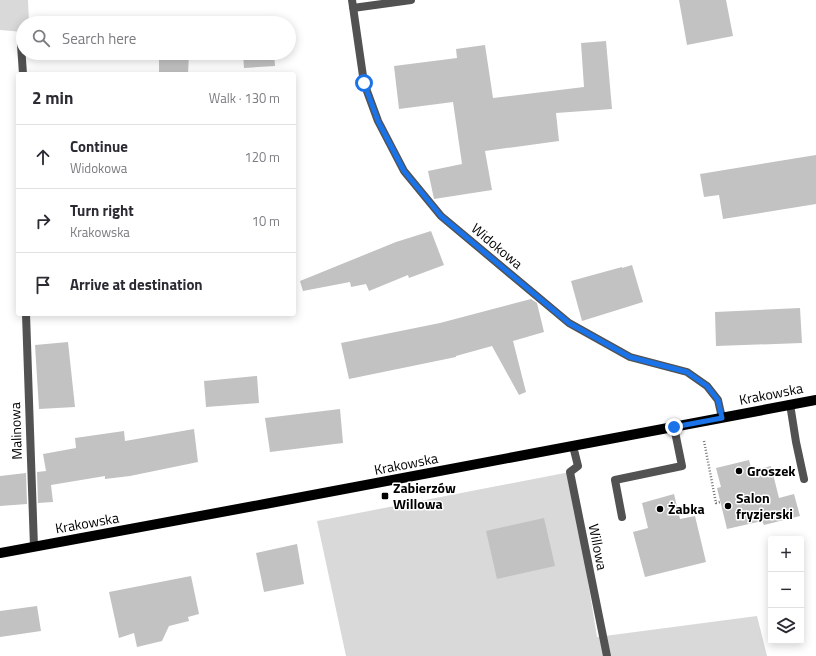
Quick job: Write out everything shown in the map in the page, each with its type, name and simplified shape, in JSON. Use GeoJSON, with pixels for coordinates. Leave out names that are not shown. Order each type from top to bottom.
{"type":"FeatureCollection","features":[{"type":"Feature","properties":{"kind":"main road","name":"Krakowska"},"geometry":{"type":"LineString","coordinates":[[0,553],[816,400]]}},
{"type":"Feature","properties":{"kind":"street","name":"Widokowa"},"geometry":{"type":"LineString","coordinates":[[411,0],[353,4],[364,83],[378,121],[404,171],[441,216],[569,323],[630,357],[687,372],[707,386],[718,400],[722,418]]}},
{"type":"Feature","properties":{"kind":"street"},"geometry":{"type":"LineString","coordinates":[[22,60],[23,72]]}},
{"type":"Feature","properties":{"kind":"street","name":"Malinowa"},"geometry":{"type":"LineString","coordinates":[[26,316],[34,547]]}},
{"type":"Feature","properties":{"kind":"street"},"geometry":{"type":"LineString","coordinates":[[790,404],[804,479]]}},
{"type":"Feature","properties":{"kind":"street"},"geometry":{"type":"LineString","coordinates":[[622,516],[615,480],[682,466],[674,427]]}},
{"type":"Feature","properties":{"kind":"street","name":"Willowa"},"geometry":{"type":"LineString","coordinates":[[573,446],[578,466],[570,472],[607,656]]}},
{"type":"Feature","properties":{"kind":"path"},"geometry":{"type":"LineString","coordinates":[[704,441],[716,503],[720,502]]}},
{"type":"Feature","properties":{"kind":"shaded area"},"geometry":{"type":"Polygon","coordinates":[[[0,0],[28,0],[29,16],[16,16],[16,31],[0,30],[0,0]]]}},
{"type":"Feature","properties":{"kind":"shaded area"},"geometry":{"type":"Polygon","coordinates":[[[570,472],[597,637],[757,616],[767,656],[346,656],[317,521],[570,472]]]}},
{"type":"Feature","properties":{"kind":"building"},"geometry":{"type":"Polygon","coordinates":[[[679,0],[726,0],[733,36],[687,45],[679,0]]]}},
{"type":"Feature","properties":{"kind":"building"},"geometry":{"type":"Polygon","coordinates":[[[606,41],[612,109],[556,113],[559,141],[485,151],[492,190],[434,199],[428,171],[462,164],[453,102],[399,109],[394,66],[457,58],[456,49],[485,45],[493,98],[584,87],[581,43],[606,41]]]}},
{"type":"Feature","properties":{"kind":"building"},"geometry":{"type":"Polygon","coordinates":[[[159,60],[189,60],[188,72],[159,72],[159,60]]]}},
{"type":"Feature","properties":{"kind":"building"},"geometry":{"type":"Polygon","coordinates":[[[243,60],[275,60],[275,66],[244,68],[243,60]]]}},
{"type":"Feature","properties":{"kind":"building"},"geometry":{"type":"Polygon","coordinates":[[[816,155],[816,204],[723,219],[719,195],[704,197],[700,174],[816,155]]]}},
{"type":"Feature","properties":{"kind":"building"},"geometry":{"type":"Polygon","coordinates":[[[431,231],[444,265],[409,278],[408,275],[369,291],[366,284],[351,287],[350,282],[303,291],[300,281],[396,242],[431,231]]]}},
{"type":"Feature","properties":{"kind":"building"},"geometry":{"type":"Polygon","coordinates":[[[632,265],[643,302],[582,321],[571,281],[632,265]]]}},
{"type":"Feature","properties":{"kind":"building"},"geometry":{"type":"Polygon","coordinates":[[[531,299],[537,303],[544,332],[513,341],[526,392],[519,395],[492,346],[456,357],[349,379],[341,343],[440,323],[531,299]]]}},
{"type":"Feature","properties":{"kind":"building"},"geometry":{"type":"Polygon","coordinates":[[[800,308],[802,343],[716,346],[715,312],[800,308]]]}},
{"type":"Feature","properties":{"kind":"building"},"geometry":{"type":"Polygon","coordinates":[[[68,342],[75,407],[39,409],[35,345],[68,342]]]}},
{"type":"Feature","properties":{"kind":"building"},"geometry":{"type":"Polygon","coordinates":[[[257,376],[259,403],[206,407],[204,381],[257,376]]]}},
{"type":"Feature","properties":{"kind":"building"},"geometry":{"type":"Polygon","coordinates":[[[340,409],[343,443],[270,452],[265,418],[340,409]]]}},
{"type":"Feature","properties":{"kind":"building"},"geometry":{"type":"Polygon","coordinates":[[[194,429],[198,462],[130,476],[105,479],[105,476],[51,485],[53,502],[38,503],[37,472],[46,471],[43,454],[76,448],[75,438],[124,431],[125,441],[194,429]]]}},
{"type":"Feature","properties":{"kind":"building"},"geometry":{"type":"Polygon","coordinates":[[[749,460],[752,471],[771,466],[779,498],[794,494],[800,516],[764,525],[762,521],[727,529],[717,488],[721,487],[716,468],[749,460]]]}},
{"type":"Feature","properties":{"kind":"building"},"geometry":{"type":"Polygon","coordinates":[[[26,473],[27,504],[0,506],[0,476],[26,473]]]}},
{"type":"Feature","properties":{"kind":"building"},"geometry":{"type":"Polygon","coordinates":[[[674,494],[680,519],[695,516],[706,562],[645,577],[633,532],[648,528],[642,503],[674,494]]]}},
{"type":"Feature","properties":{"kind":"building"},"geometry":{"type":"Polygon","coordinates":[[[544,518],[555,566],[497,579],[486,531],[544,518]]]}},
{"type":"Feature","properties":{"kind":"building"},"geometry":{"type":"Polygon","coordinates":[[[297,544],[304,584],[264,592],[256,553],[297,544]]]}},
{"type":"Feature","properties":{"kind":"building"},"geometry":{"type":"Polygon","coordinates":[[[191,576],[199,614],[188,617],[189,621],[169,626],[162,641],[137,647],[134,633],[119,638],[109,592],[191,576]]]}},
{"type":"Feature","properties":{"kind":"building"},"geometry":{"type":"Polygon","coordinates":[[[37,606],[41,631],[0,637],[0,611],[37,606]]]}},
{"type":"Feature","properties":{"kind":"place","name":"Groszek"},"geometry":{"type":"Point","coordinates":[739,471]}},
{"type":"Feature","properties":{"kind":"place","name":"Zabierzów Willowa"},"geometry":{"type":"Point","coordinates":[385,496]}},
{"type":"Feature","properties":{"kind":"place","name":"Salon fryzjerski"},"geometry":{"type":"Point","coordinates":[728,506]}},
{"type":"Feature","properties":{"kind":"place","name":"Żabka"},"geometry":{"type":"Point","coordinates":[660,509]}},
{"type":"Feature","properties":{"kind":"route"},"geometry":{"type":"LineString","coordinates":[[364,83],[378,121],[404,171],[441,216],[569,323],[630,357],[687,372],[707,386],[718,400],[722,418],[674,427]]}}]}
